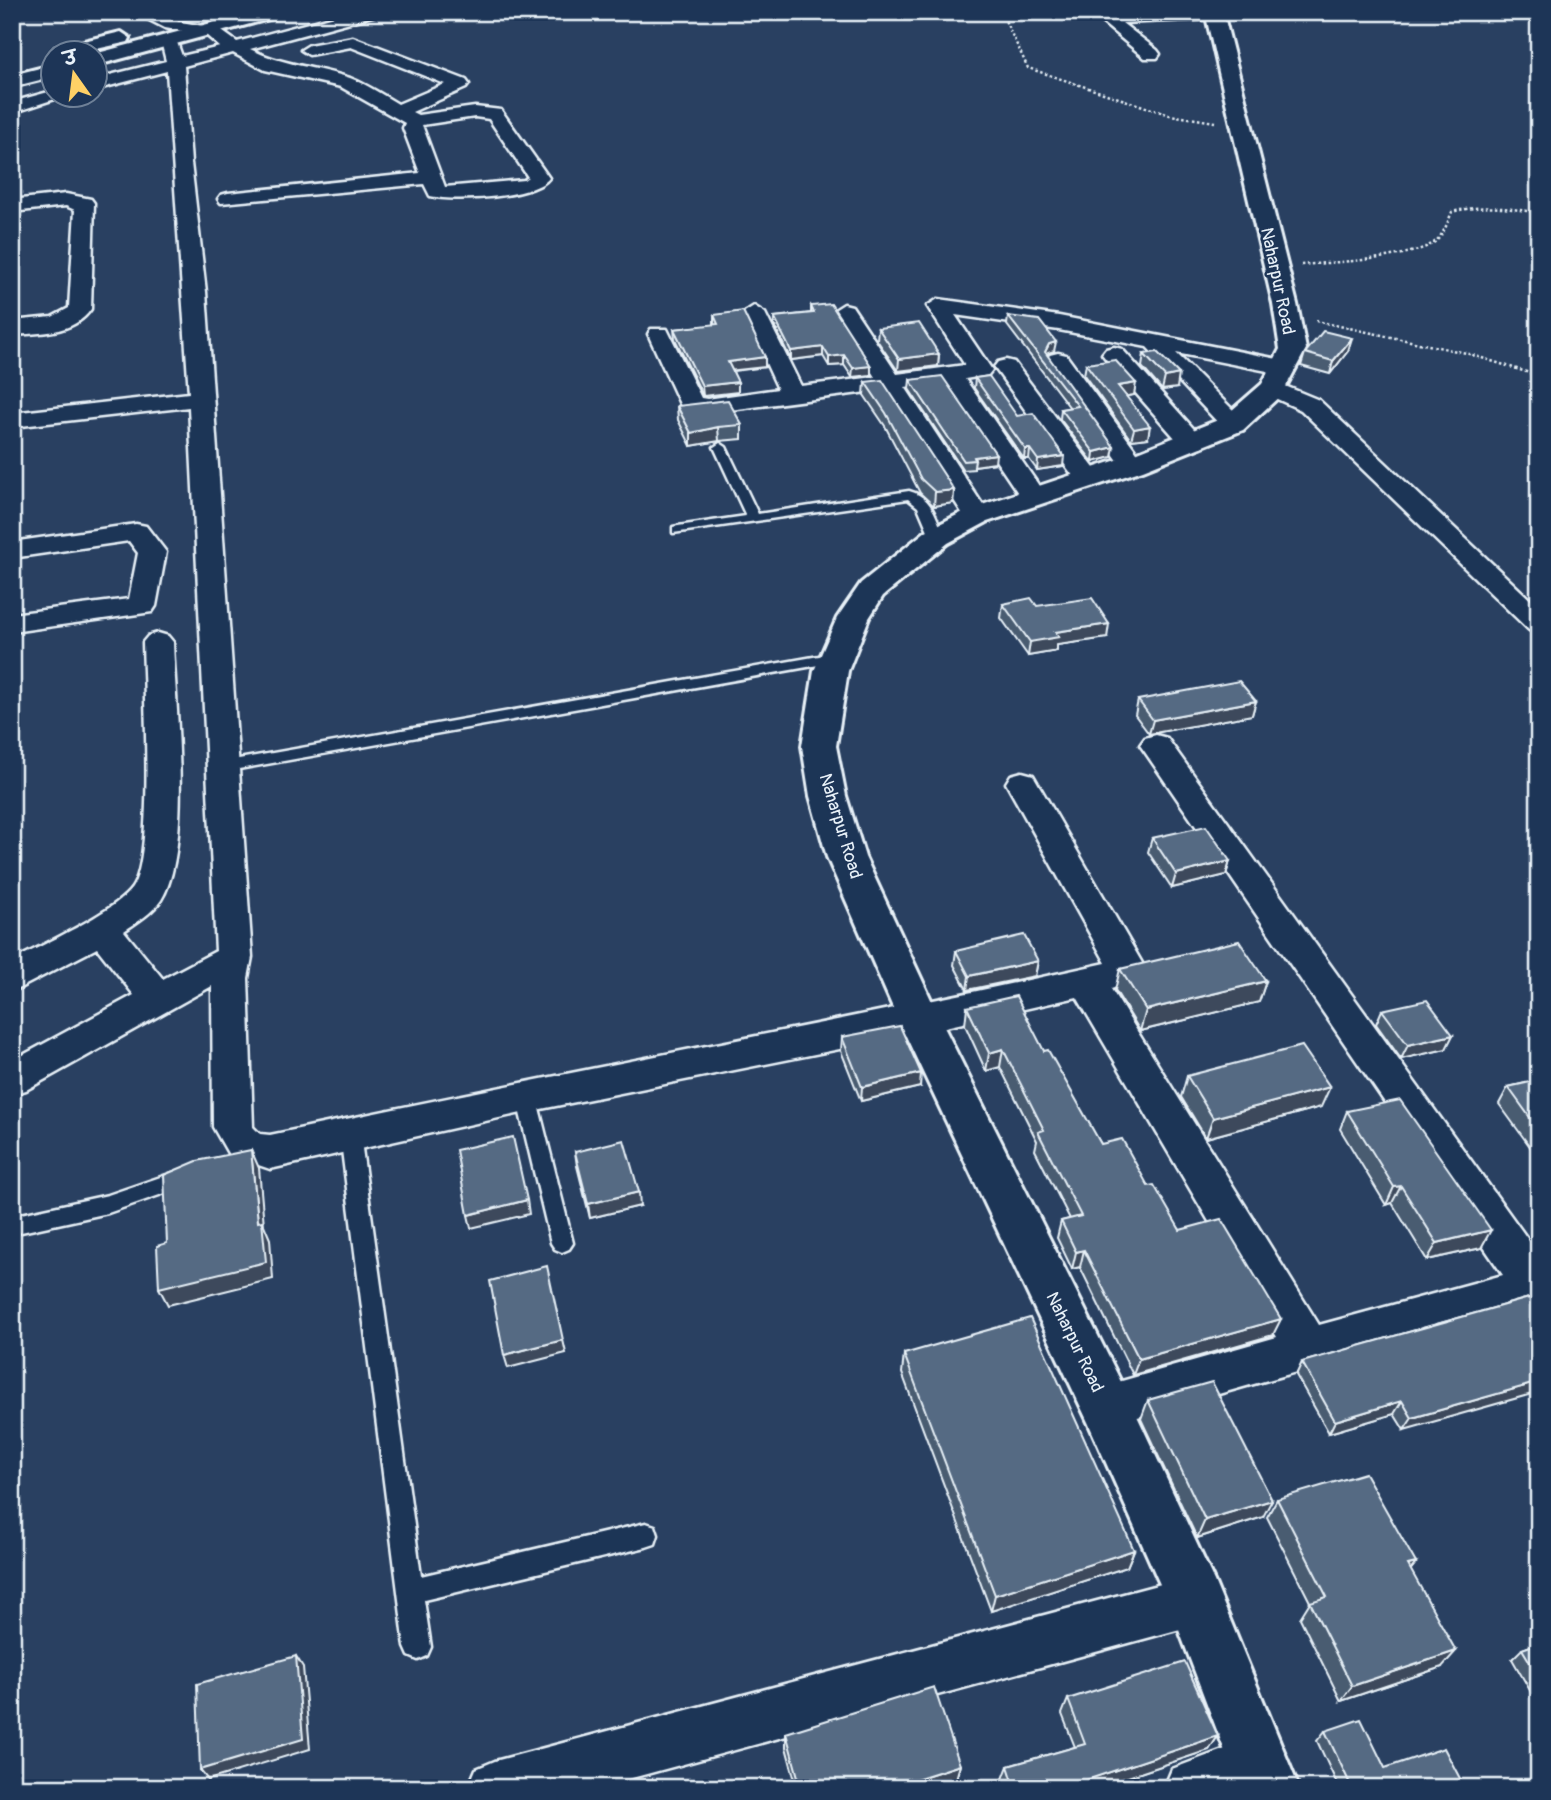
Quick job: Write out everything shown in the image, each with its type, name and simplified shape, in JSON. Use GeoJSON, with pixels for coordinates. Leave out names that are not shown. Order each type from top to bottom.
{"type":"FeatureCollection","features":[{"type":"Feature","properties":{"kind":"street"},"geometry":{"type":"LineString","coordinates":[[142,12],[172,43],[195,292],[233,957],[230,978],[236,1154],[270,1152],[526,1096],[919,1019],[1118,974],[1125,970],[1124,963],[1022,783]]}},
{"type":"Feature","properties":{"kind":"street"},"geometry":{"type":"LineString","coordinates":[[108,77],[222,12]]}},
{"type":"Feature","properties":{"kind":"street"},"geometry":{"type":"LineString","coordinates":[[108,57],[172,43],[274,12]]}},
{"type":"Feature","properties":{"kind":"street"},"geometry":{"type":"LineString","coordinates":[[1103,16],[1214,13]]}},
{"type":"Feature","properties":{"kind":"street","name":"Naharpur Road"},"geometry":{"type":"LineString","coordinates":[[1214,13],[1276,267],[1293,349],[1278,377],[1233,424],[1133,464],[977,516],[937,537],[872,590],[853,618],[831,671],[819,747],[828,796],[846,857],[919,1019],[1106,1405],[1195,1600],[1265,1775]]}},
{"type":"Feature","properties":{"kind":"street"},"geometry":{"type":"LineString","coordinates":[[108,48],[172,43],[233,48],[363,14],[382,26]]}},
{"type":"Feature","properties":{"kind":"street"},"geometry":{"type":"LineString","coordinates":[[1103,16],[1151,54]]}},
{"type":"Feature","properties":{"kind":"street"},"geometry":{"type":"LineString","coordinates":[[207,32],[234,33],[258,42],[288,55],[310,72]]}},
{"type":"Feature","properties":{"kind":"street"},"geometry":{"type":"LineString","coordinates":[[207,32],[271,66],[310,72],[347,83],[415,121],[475,112],[495,114],[539,178],[530,185],[443,194],[437,192],[429,178],[412,128],[415,121]]}},
{"type":"Feature","properties":{"kind":"street"},"geometry":{"type":"LineString","coordinates":[[288,55],[352,42],[460,84],[397,111]]}},
{"type":"Feature","properties":{"kind":"street"},"geometry":{"type":"LineString","coordinates":[[12,65],[38,58]]}},
{"type":"Feature","properties":{"kind":"street"},"geometry":{"type":"LineString","coordinates":[[12,81],[38,74]]}},
{"type":"Feature","properties":{"kind":"street"},"geometry":{"type":"LineString","coordinates":[[12,108],[38,101]]}},
{"type":"Feature","properties":{"kind":"street"},"geometry":{"type":"LineString","coordinates":[[228,199],[429,178]]}},
{"type":"Feature","properties":{"kind":"street"},"geometry":{"type":"LineString","coordinates":[[12,206],[66,200],[84,203],[85,210],[80,309],[76,315],[53,323],[12,328]]}},
{"type":"Feature","properties":{"kind":"street"},"geometry":{"type":"LineString","coordinates":[[659,334],[689,400],[696,407],[980,370],[938,306],[1059,323],[1278,377],[1539,624]]}},
{"type":"Feature","properties":{"kind":"street"},"geometry":{"type":"LineString","coordinates":[[844,311],[977,516]]}},
{"type":"Feature","properties":{"kind":"street"},"geometry":{"type":"LineString","coordinates":[[754,313],[793,395]]}},
{"type":"Feature","properties":{"kind":"street"},"geometry":{"type":"LineString","coordinates":[[1158,348],[1233,424]]}},
{"type":"Feature","properties":{"kind":"street"},"geometry":{"type":"LineString","coordinates":[[1114,354],[1192,442]]}},
{"type":"Feature","properties":{"kind":"street"},"geometry":{"type":"LineString","coordinates":[[1058,360],[1133,464]]}},
{"type":"Feature","properties":{"kind":"street"},"geometry":{"type":"LineString","coordinates":[[1006,367],[1088,478]]}},
{"type":"Feature","properties":{"kind":"street"},"geometry":{"type":"LineString","coordinates":[[950,374],[1033,496]]}},
{"type":"Feature","properties":{"kind":"street"},"geometry":{"type":"LineString","coordinates":[[12,420],[201,398]]}},
{"type":"Feature","properties":{"kind":"street"},"geometry":{"type":"LineString","coordinates":[[12,550],[136,532],[152,552],[142,606],[12,623]]}},
{"type":"Feature","properties":{"kind":"street"},"geometry":{"type":"LineString","coordinates":[[12,978],[102,929],[148,894],[158,867],[161,808],[158,642]]}},
{"type":"Feature","properties":{"kind":"street"},"geometry":{"type":"LineString","coordinates":[[1106,1405],[1537,1285],[1156,745]]}},
{"type":"Feature","properties":{"kind":"street"},"geometry":{"type":"LineString","coordinates":[[102,929],[158,999]]}},
{"type":"Feature","properties":{"kind":"street"},"geometry":{"type":"LineString","coordinates":[[12,1079],[233,957]]}},
{"type":"Feature","properties":{"kind":"street"},"geometry":{"type":"LineString","coordinates":[[1087,982],[1309,1349]]}},
{"type":"Feature","properties":{"kind":"street"},"geometry":{"type":"LineString","coordinates":[[495,1788],[1195,1600]]}},
{"type":"Feature","properties":{"kind":"street"},"geometry":{"type":"LineString","coordinates":[[1191,1788],[1265,1775]]}},
{"type":"Feature","properties":{"kind":"lane"},"geometry":{"type":"LineString","coordinates":[[720,447],[754,519]]}},
{"type":"Feature","properties":{"kind":"lane"},"geometry":{"type":"LineString","coordinates":[[678,530],[909,495],[918,496],[923,502],[937,537]]}},
{"type":"Feature","properties":{"kind":"lane"},"geometry":{"type":"LineString","coordinates":[[222,767],[836,658]]}},
{"type":"Feature","properties":{"kind":"lane"},"geometry":{"type":"LineString","coordinates":[[526,1096],[562,1243]]}},
{"type":"Feature","properties":{"kind":"lane"},"geometry":{"type":"LineString","coordinates":[[349,1134],[418,1647]]}},
{"type":"Feature","properties":{"kind":"lane"},"geometry":{"type":"LineString","coordinates":[[12,1225],[142,1194],[200,1170]]}},
{"type":"Feature","properties":{"kind":"lane"},"geometry":{"type":"LineString","coordinates":[[411,1591],[646,1535]]}},
{"type":"Feature","properties":{"kind":"path"},"geometry":{"type":"LineString","coordinates":[[1002,12],[1010,23],[1022,62],[1028,68],[1170,115],[1192,120],[1241,122]]}},
{"type":"Feature","properties":{"kind":"path"},"geometry":{"type":"LineString","coordinates":[[1276,267],[1350,260],[1421,247],[1436,241],[1452,212],[1467,207],[1490,206],[1539,213]]}},
{"type":"Feature","properties":{"kind":"path"},"geometry":{"type":"LineString","coordinates":[[1287,316],[1382,334],[1499,362],[1539,376]]}},
{"type":"Feature","properties":{"kind":"building"},"geometry":{"type":"Polygon","coordinates":[[[831,304],[871,366],[853,368],[844,355],[829,357],[823,347],[791,351],[774,317],[814,313],[811,306],[831,304]]]}},
{"type":"Feature","properties":{"kind":"building"},"geometry":{"type":"Polygon","coordinates":[[[743,311],[765,357],[728,362],[738,382],[702,386],[674,329],[718,324],[714,315],[743,311]]]}},
{"type":"Feature","properties":{"kind":"building"},"geometry":{"type":"Polygon","coordinates":[[[1008,316],[1039,320],[1056,342],[1049,344],[1045,352],[1114,447],[1094,452],[1061,409],[1078,406],[1008,316]]]}},
{"type":"Feature","properties":{"kind":"building"},"geometry":{"type":"Polygon","coordinates":[[[919,323],[939,354],[899,359],[878,328],[919,323]]]}},
{"type":"Feature","properties":{"kind":"building"},"geometry":{"type":"Polygon","coordinates":[[[1323,331],[1352,338],[1333,361],[1305,353],[1323,331]]]}},
{"type":"Feature","properties":{"kind":"building"},"geometry":{"type":"Polygon","coordinates":[[[1157,352],[1179,374],[1165,377],[1144,354],[1157,352]]]}},
{"type":"Feature","properties":{"kind":"building"},"geometry":{"type":"Polygon","coordinates":[[[1115,360],[1136,383],[1118,386],[1150,426],[1134,429],[1086,364],[1115,360]]]}},
{"type":"Feature","properties":{"kind":"building"},"geometry":{"type":"Polygon","coordinates":[[[942,376],[996,454],[964,461],[910,380],[942,376]]]}},
{"type":"Feature","properties":{"kind":"building"},"geometry":{"type":"Polygon","coordinates":[[[989,376],[1017,416],[1033,413],[1064,456],[1038,460],[1030,449],[1025,449],[975,378],[989,376]]]}},
{"type":"Feature","properties":{"kind":"building"},"geometry":{"type":"Polygon","coordinates":[[[882,380],[954,490],[935,492],[921,479],[886,413],[865,382],[882,380]]]}},
{"type":"Feature","properties":{"kind":"building"},"geometry":{"type":"Polygon","coordinates":[[[728,400],[742,425],[691,433],[677,406],[728,400]]]}},
{"type":"Feature","properties":{"kind":"building"},"geometry":{"type":"Polygon","coordinates":[[[1031,598],[1037,606],[1092,598],[1109,624],[1055,632],[1059,637],[1030,642],[1003,604],[1031,598]]]}},
{"type":"Feature","properties":{"kind":"building"},"geometry":{"type":"Polygon","coordinates":[[[1239,681],[1256,701],[1153,720],[1138,700],[1239,681]]]}},
{"type":"Feature","properties":{"kind":"building"},"geometry":{"type":"Polygon","coordinates":[[[1206,826],[1230,861],[1176,874],[1152,838],[1206,826]]]}},
{"type":"Feature","properties":{"kind":"building"},"geometry":{"type":"Polygon","coordinates":[[[1024,935],[1038,961],[969,976],[956,951],[1024,935]]]}},
{"type":"Feature","properties":{"kind":"building"},"geometry":{"type":"Polygon","coordinates":[[[1239,941],[1266,981],[1146,1010],[1120,969],[1239,941]]]}},
{"type":"Feature","properties":{"kind":"building"},"geometry":{"type":"Polygon","coordinates":[[[1016,996],[1044,1051],[1048,1050],[1101,1144],[1122,1139],[1148,1186],[1154,1185],[1180,1230],[1221,1219],[1281,1319],[1139,1359],[1084,1250],[1076,1252],[1061,1221],[1081,1216],[1038,1132],[1044,1130],[1003,1049],[989,1053],[967,1007],[1016,996]]]}},
{"type":"Feature","properties":{"kind":"building"},"geometry":{"type":"Polygon","coordinates":[[[1427,1000],[1453,1035],[1408,1045],[1382,1010],[1427,1000]]]}},
{"type":"Feature","properties":{"kind":"building"},"geometry":{"type":"Polygon","coordinates":[[[900,1026],[921,1073],[862,1087],[842,1037],[900,1026]]]}},
{"type":"Feature","properties":{"kind":"building"},"geometry":{"type":"Polygon","coordinates":[[[1302,1046],[1330,1087],[1213,1118],[1187,1076],[1302,1046]]]}},
{"type":"Feature","properties":{"kind":"building"},"geometry":{"type":"Polygon","coordinates":[[[1539,1080],[1539,1130],[1508,1087],[1539,1080]]]}},
{"type":"Feature","properties":{"kind":"building"},"geometry":{"type":"Polygon","coordinates":[[[1400,1100],[1491,1230],[1437,1243],[1401,1186],[1394,1187],[1347,1111],[1400,1100]]]}},
{"type":"Feature","properties":{"kind":"building"},"geometry":{"type":"Polygon","coordinates":[[[513,1137],[527,1200],[468,1215],[456,1150],[513,1137]]]}},
{"type":"Feature","properties":{"kind":"building"},"geometry":{"type":"Polygon","coordinates":[[[624,1140],[639,1192],[588,1204],[575,1152],[624,1140]]]}},
{"type":"Feature","properties":{"kind":"building"},"geometry":{"type":"Polygon","coordinates":[[[251,1150],[258,1222],[262,1221],[266,1262],[159,1288],[157,1246],[167,1243],[164,1175],[197,1161],[251,1150]]]}},
{"type":"Feature","properties":{"kind":"building"},"geometry":{"type":"Polygon","coordinates":[[[547,1266],[563,1340],[504,1355],[490,1281],[547,1266]]]}},
{"type":"Feature","properties":{"kind":"building"},"geometry":{"type":"Polygon","coordinates":[[[1529,1298],[1539,1312],[1539,1382],[1412,1418],[1402,1401],[1335,1421],[1302,1362],[1529,1298]]]}},
{"type":"Feature","properties":{"kind":"building"},"geometry":{"type":"Polygon","coordinates":[[[1030,1318],[1134,1550],[995,1595],[904,1354],[1030,1318]]]}},
{"type":"Feature","properties":{"kind":"building"},"geometry":{"type":"Polygon","coordinates":[[[1212,1382],[1272,1500],[1205,1520],[1148,1400],[1212,1382]]]}},
{"type":"Feature","properties":{"kind":"building"},"geometry":{"type":"Polygon","coordinates":[[[1365,1473],[1416,1563],[1408,1565],[1456,1651],[1352,1686],[1310,1602],[1327,1597],[1277,1499],[1365,1473]]]}},
{"type":"Feature","properties":{"kind":"building"},"geometry":{"type":"Polygon","coordinates":[[[1539,1643],[1539,1677],[1522,1649],[1539,1643]]]}},
{"type":"Feature","properties":{"kind":"building"},"geometry":{"type":"Polygon","coordinates":[[[296,1656],[303,1739],[200,1770],[197,1684],[296,1656]]]}},
{"type":"Feature","properties":{"kind":"building"},"geometry":{"type":"Polygon","coordinates":[[[1185,1662],[1218,1736],[1077,1783],[1079,1788],[1015,1788],[1008,1766],[1085,1744],[1068,1699],[1185,1662]]]}},
{"type":"Feature","properties":{"kind":"building"},"geometry":{"type":"Polygon","coordinates":[[[934,1687],[960,1765],[888,1788],[801,1788],[786,1733],[934,1687]]]}},
{"type":"Feature","properties":{"kind":"building"},"geometry":{"type":"Polygon","coordinates":[[[1361,1719],[1385,1768],[1444,1748],[1465,1788],[1352,1788],[1325,1731],[1361,1719]]]}}]}
